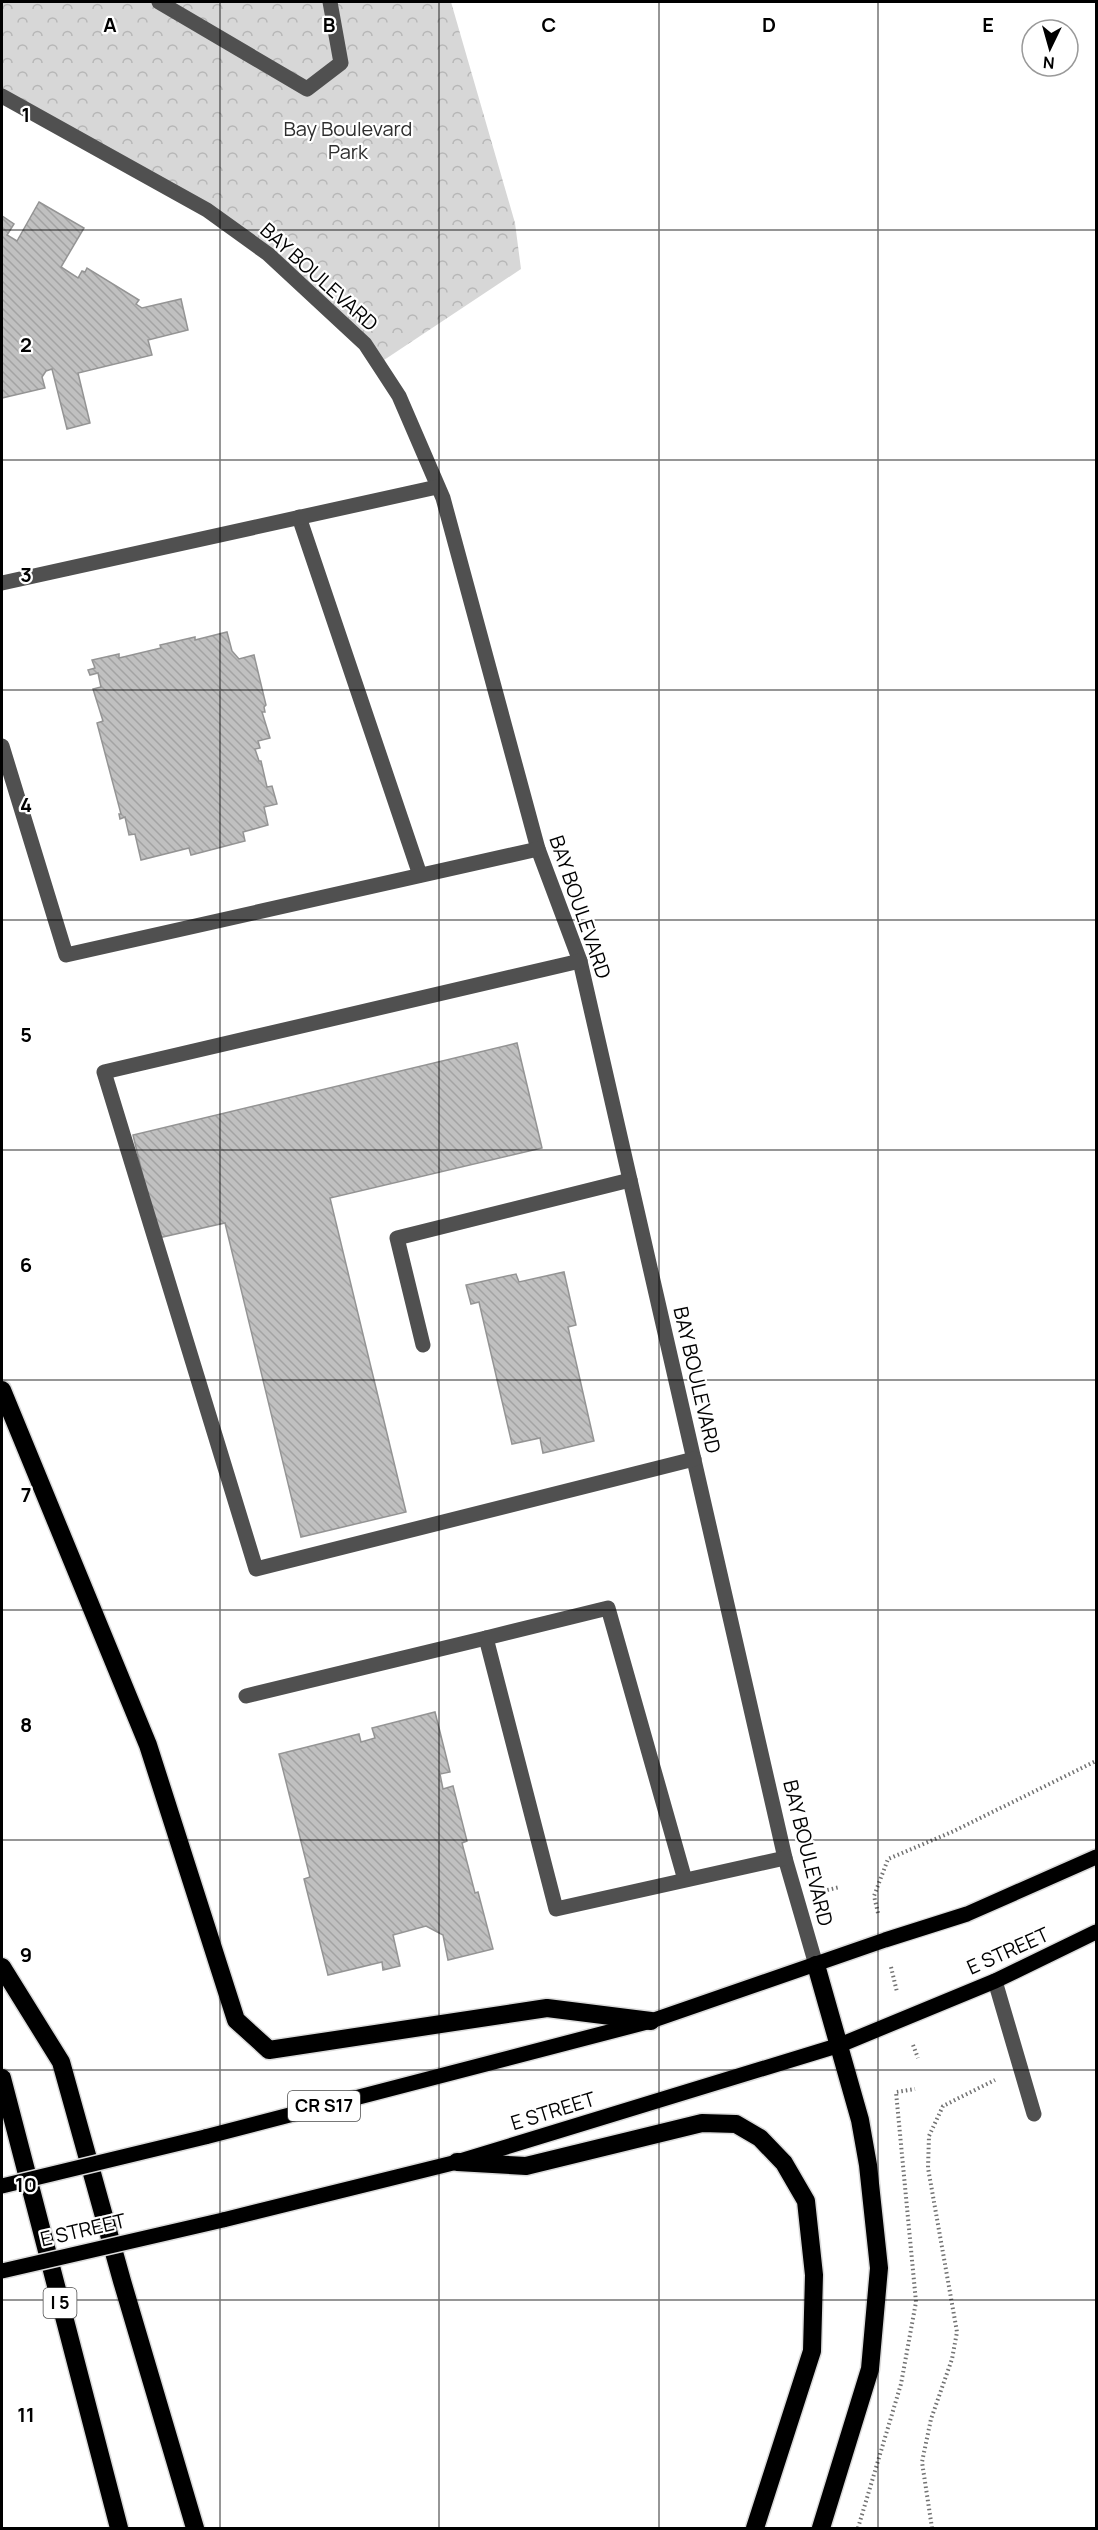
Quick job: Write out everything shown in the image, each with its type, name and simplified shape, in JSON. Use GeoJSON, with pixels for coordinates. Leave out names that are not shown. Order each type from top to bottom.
{"type":"FeatureCollection","features":[{"type":"Feature","properties":{"kind":"highway"},"geometry":{"type":"LineString","coordinates":[[2,1390],[148,1745],[236,2020],[269,2050],[547,2008],[651,2021]]}},
{"type":"Feature","properties":{"kind":"highway"},"geometry":{"type":"LineString","coordinates":[[816,1965],[840,2045],[864,2142],[879,2268],[870,2368],[821,2529]]}},
{"type":"Feature","properties":{"kind":"highway"},"geometry":{"type":"LineString","coordinates":[[2,1967],[61,2062],[195,2529]]}},
{"type":"Feature","properties":{"kind":"highway","name":"I 5"},"geometry":{"type":"LineString","coordinates":[[2,2078],[119,2529]]}},
{"type":"Feature","properties":{"kind":"highway"},"geometry":{"type":"LineString","coordinates":[[458,2162],[526,2166],[702,2123],[736,2124],[760,2139],[784,2163],[806,2201],[814,2275],[812,2351],[755,2529]]}},
{"type":"Feature","properties":{"kind":"main road"},"geometry":{"type":"LineString","coordinates":[[816,1965],[966,1914],[1096,1857]]}},
{"type":"Feature","properties":{"kind":"main road","name":"E STREET"},"geometry":{"type":"LineString","coordinates":[[2,2271],[458,2162],[840,2045],[995,1981],[1096,1932]]}},
{"type":"Feature","properties":{"kind":"main road","name":"CR S17"},"geometry":{"type":"LineString","coordinates":[[2,2186],[205,2137],[651,2021],[816,1965]]}},
{"type":"Feature","properties":{"kind":"street"},"geometry":{"type":"LineString","coordinates":[[159,2],[307,89],[341,63],[330,2]]}},
{"type":"Feature","properties":{"kind":"street","name":"BAY BOULEVARD"},"geometry":{"type":"LineString","coordinates":[[2,96],[207,210],[268,254],[364,344],[399,396],[446,509],[538,849],[580,961],[785,1858],[816,1965]]}},
{"type":"Feature","properties":{"kind":"street"},"geometry":{"type":"LineString","coordinates":[[2,583],[437,486]]}},
{"type":"Feature","properties":{"kind":"street"},"geometry":{"type":"LineString","coordinates":[[299,517],[420,876]]}},
{"type":"Feature","properties":{"kind":"street"},"geometry":{"type":"LineString","coordinates":[[2,746],[66,955],[538,849]]}},
{"type":"Feature","properties":{"kind":"street"},"geometry":{"type":"LineString","coordinates":[[580,961],[104,1072],[256,1569],[694,1459]]}},
{"type":"Feature","properties":{"kind":"street"},"geometry":{"type":"LineString","coordinates":[[423,1345],[397,1238],[630,1180]]}},
{"type":"Feature","properties":{"kind":"street"},"geometry":{"type":"LineString","coordinates":[[246,1696],[608,1608],[685,1881]]}},
{"type":"Feature","properties":{"kind":"street"},"geometry":{"type":"LineString","coordinates":[[486,1638],[556,1909],[785,1858]]}},
{"type":"Feature","properties":{"kind":"street"},"geometry":{"type":"LineString","coordinates":[[995,1981],[1034,2114]]}},
{"type":"Feature","properties":{"kind":"path"},"geometry":{"type":"LineString","coordinates":[[918,2058],[903,2019],[874,1896],[888,1859],[954,1832],[1096,1761]]}},
{"type":"Feature","properties":{"kind":"path"},"geometry":{"type":"LineString","coordinates":[[933,2529],[928,2511],[922,2462],[931,2419],[952,2359],[957,2332],[928,2168],[929,2136],[944,2106],[1020,2067]]}},
{"type":"Feature","properties":{"kind":"path"},"geometry":{"type":"LineString","coordinates":[[896,2092],[915,2090]]}},
{"type":"Feature","properties":{"kind":"green space","name":"Bay Boulevard Park"},"geometry":{"type":"Polygon","coordinates":[[[2,2],[451,2],[515,223],[521,269],[378,364],[251,241],[2,99],[2,2]]]}},
{"type":"Feature","properties":{"kind":"building"},"geometry":{"type":"Polygon","coordinates":[[[39,202],[84,228],[61,267],[78,278],[87,268],[139,300],[136,304],[142,308],[181,299],[188,330],[148,340],[152,355],[78,373],[90,423],[67,429],[52,369],[46,371],[42,377],[45,388],[2,398],[2,216],[14,224],[7,235],[17,241],[39,202]]]}},
{"type":"Feature","properties":{"kind":"building"},"geometry":{"type":"Polygon","coordinates":[[[227,632],[232,651],[239,659],[254,655],[266,705],[265,712],[262,712],[270,738],[258,741],[260,748],[255,749],[261,761],[267,787],[272,786],[277,804],[264,807],[268,825],[243,832],[245,841],[191,855],[189,848],[141,860],[135,834],[129,835],[125,817],[120,819],[119,814],[121,814],[97,723],[103,721],[93,689],[101,687],[98,673],[90,675],[88,670],[95,668],[92,660],[119,654],[119,658],[161,648],[160,645],[227,632]]]}},
{"type":"Feature","properties":{"kind":"building"},"geometry":{"type":"Polygon","coordinates":[[[517,1043],[542,1148],[330,1198],[406,1512],[301,1537],[225,1223],[158,1238],[133,1135],[517,1043]]]}},
{"type":"Feature","properties":{"kind":"building"},"geometry":{"type":"Polygon","coordinates":[[[564,1272],[576,1325],[568,1327],[594,1441],[543,1453],[540,1438],[512,1444],[479,1302],[471,1304],[466,1285],[516,1274],[519,1282],[564,1272]]]}},
{"type":"Feature","properties":{"kind":"building"},"geometry":{"type":"Polygon","coordinates":[[[435,1712],[450,1772],[440,1774],[443,1789],[453,1786],[467,1841],[462,1843],[493,1949],[448,1960],[443,1935],[426,1926],[393,1935],[400,1966],[383,1970],[382,1962],[328,1975],[304,1879],[310,1877],[279,1754],[359,1734],[361,1742],[375,1738],[372,1728],[435,1712]]]}}]}
